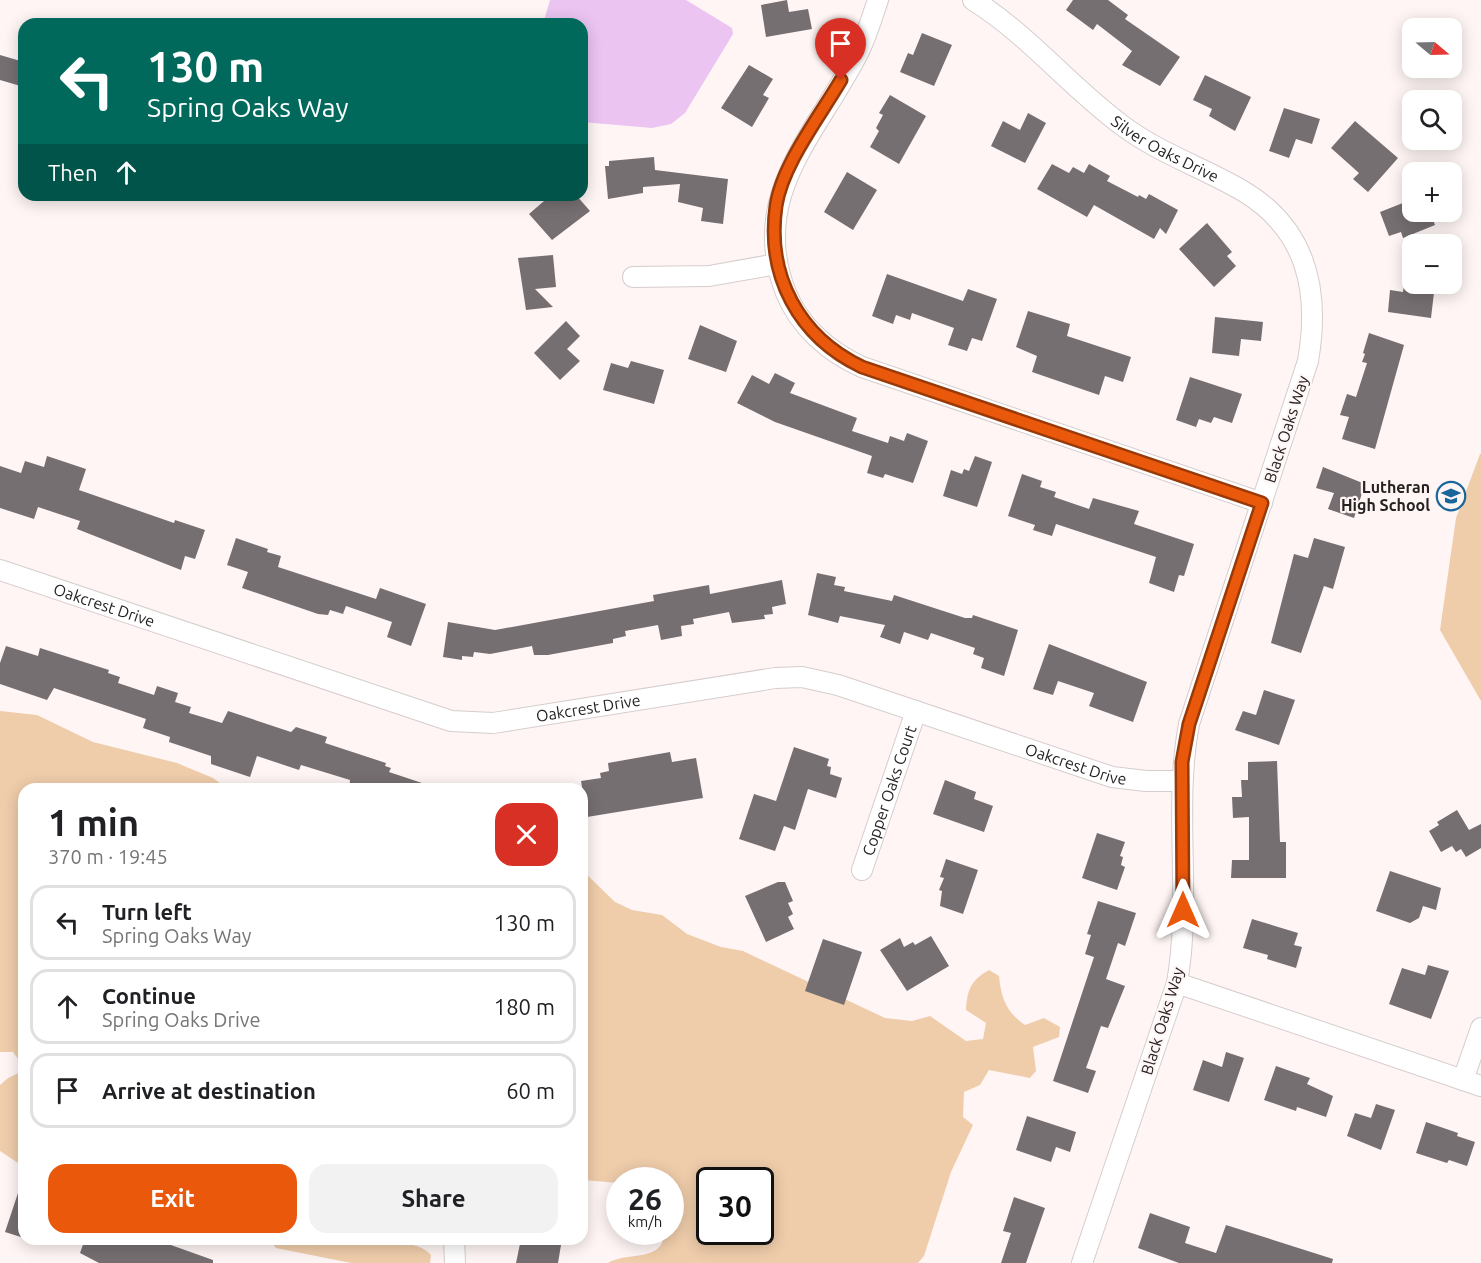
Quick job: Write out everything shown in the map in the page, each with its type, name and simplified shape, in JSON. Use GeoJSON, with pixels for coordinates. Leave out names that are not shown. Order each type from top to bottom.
{"type":"FeatureCollection","features":[{"type":"Feature","properties":{"kind":"street"},"geometry":{"type":"LineString","coordinates":[[878,0],[858,51],[789,168],[776,205],[774,244],[777,264],[790,301],[806,326],[827,347],[854,363],[1262,503]]}},
{"type":"Feature","properties":{"kind":"street","name":"Silver Oaks Drive"},"geometry":{"type":"LineString","coordinates":[[973,0],[1022,34],[1123,126],[1245,192],[1268,208],[1289,235],[1307,272],[1314,302],[1313,322]]}},
{"type":"Feature","properties":{"kind":"street"},"geometry":{"type":"LineString","coordinates":[[633,278],[709,276],[777,264]]}},
{"type":"Feature","properties":{"kind":"street","name":"Black Oaks Way"},"geometry":{"type":"LineString","coordinates":[[1082,1263],[1177,983],[1183,944],[1182,762],[1189,724],[1308,361],[1313,322]]}},
{"type":"Feature","properties":{"kind":"street","name":"Oakcrest Drive"},"geometry":{"type":"LineString","coordinates":[[0,570],[451,721],[493,723],[789,677],[831,682],[1112,777],[1146,781],[1182,781]]}},
{"type":"Feature","properties":{"kind":"street","name":"Copper Oaks Court"},"geometry":{"type":"LineString","coordinates":[[862,870],[916,711]]}},
{"type":"Feature","properties":{"kind":"street"},"geometry":{"type":"LineString","coordinates":[[1177,983],[1472,1083],[1481,1028]]}},
{"type":"Feature","properties":{"kind":"street"},"geometry":{"type":"LineString","coordinates":[[454,1245],[455,1263]]}},
{"type":"Feature","properties":{"kind":"shaded area"},"geometry":{"type":"Polygon","coordinates":[[[550,0],[686,0],[732,28],[733,34],[685,113],[671,124],[652,128],[588,123],[588,18],[545,18],[550,0]]]}},
{"type":"Feature","properties":{"kind":"shaded area"},"geometry":{"type":"Polygon","coordinates":[[[1480,454],[1481,701],[1440,630],[1456,518],[1480,454]]]}},
{"type":"Feature","properties":{"kind":"shaded area"},"geometry":{"type":"Polygon","coordinates":[[[0,711],[37,715],[93,742],[177,763],[220,783],[18,783],[18,1059],[13,1052],[0,1052],[0,711]]]}},
{"type":"Feature","properties":{"kind":"shaded area"},"geometry":{"type":"Polygon","coordinates":[[[588,876],[615,902],[632,910],[662,915],[687,934],[721,947],[743,951],[885,1018],[912,1021],[930,1016],[966,1041],[983,1039],[986,1023],[966,1010],[971,986],[989,970],[999,976],[1001,991],[1009,1010],[1025,1025],[1044,1018],[1060,1027],[1059,1037],[1033,1047],[1036,1071],[1030,1078],[989,1070],[980,1085],[964,1092],[963,1117],[973,1125],[951,1172],[924,1256],[918,1263],[608,1263],[616,1259],[643,1255],[660,1245],[684,1245],[684,1167],[606,1167],[606,1182],[588,1180],[588,876]]]}},
{"type":"Feature","properties":{"kind":"shaded area"},"geometry":{"type":"Polygon","coordinates":[[[18,1073],[18,1163],[0,1151],[0,1085],[18,1073]]]}},
{"type":"Feature","properties":{"kind":"shaded area"},"geometry":{"type":"Polygon","coordinates":[[[274,1245],[413,1245],[431,1255],[430,1263],[351,1263],[276,1248],[274,1245]]]}},
{"type":"Feature","properties":{"kind":"building"},"geometry":{"type":"Polygon","coordinates":[[[787,0],[789,12],[808,9],[812,29],[766,37],[761,5],[787,0]]]}},
{"type":"Feature","properties":{"kind":"building"},"geometry":{"type":"Polygon","coordinates":[[[1073,0],[1108,0],[1128,15],[1125,19],[1180,57],[1160,86],[1122,65],[1132,51],[1097,24],[1093,30],[1066,10],[1073,0]]]}},
{"type":"Feature","properties":{"kind":"building"},"geometry":{"type":"Polygon","coordinates":[[[922,33],[952,45],[934,86],[900,72],[908,53],[913,55],[922,33]]]}},
{"type":"Feature","properties":{"kind":"building"},"geometry":{"type":"Polygon","coordinates":[[[0,55],[18,60],[18,85],[0,80],[0,55]]]}},
{"type":"Feature","properties":{"kind":"building"},"geometry":{"type":"Polygon","coordinates":[[[749,65],[773,79],[763,95],[769,98],[752,127],[721,108],[749,65]]]}},
{"type":"Feature","properties":{"kind":"building"},"geometry":{"type":"Polygon","coordinates":[[[1205,75],[1251,97],[1235,131],[1209,116],[1212,109],[1193,100],[1205,75]]]}},
{"type":"Feature","properties":{"kind":"building"},"geometry":{"type":"Polygon","coordinates":[[[890,95],[926,116],[899,164],[870,147],[879,131],[876,128],[883,115],[879,113],[890,95]]]}},
{"type":"Feature","properties":{"kind":"building"},"geometry":{"type":"Polygon","coordinates":[[[1284,108],[1320,119],[1312,144],[1296,139],[1289,158],[1269,151],[1284,108]]]}},
{"type":"Feature","properties":{"kind":"building"},"geometry":{"type":"Polygon","coordinates":[[[1028,113],[1046,123],[1025,163],[991,146],[1003,121],[1020,130],[1028,113]]]}},
{"type":"Feature","properties":{"kind":"building"},"geometry":{"type":"Polygon","coordinates":[[[1355,121],[1398,158],[1368,192],[1353,179],[1359,173],[1331,148],[1355,121]]]}},
{"type":"Feature","properties":{"kind":"building"},"geometry":{"type":"Polygon","coordinates":[[[654,157],[655,170],[728,179],[723,224],[701,221],[703,208],[678,202],[680,184],[643,187],[643,193],[608,199],[605,166],[609,166],[609,161],[654,157]]]}},
{"type":"Feature","properties":{"kind":"building"},"geometry":{"type":"Polygon","coordinates":[[[1052,164],[1069,173],[1073,167],[1084,173],[1089,164],[1110,176],[1107,181],[1138,197],[1139,195],[1146,199],[1149,194],[1178,210],[1166,234],[1160,228],[1154,239],[1094,205],[1087,217],[1037,189],[1052,164]]]}},
{"type":"Feature","properties":{"kind":"building"},"geometry":{"type":"Polygon","coordinates":[[[847,172],[877,190],[853,230],[824,212],[847,172]]]}},
{"type":"Feature","properties":{"kind":"building"},"geometry":{"type":"Polygon","coordinates":[[[544,201],[581,201],[590,211],[552,240],[529,214],[544,201]]]}},
{"type":"Feature","properties":{"kind":"building"},"geometry":{"type":"Polygon","coordinates":[[[1402,203],[1402,222],[1434,222],[1435,225],[1413,234],[1402,235],[1401,232],[1389,236],[1380,212],[1402,203]]]}},
{"type":"Feature","properties":{"kind":"building"},"geometry":{"type":"Polygon","coordinates":[[[1207,223],[1232,252],[1227,256],[1236,266],[1214,287],[1179,249],[1207,223]]]}},
{"type":"Feature","properties":{"kind":"building"},"geometry":{"type":"Polygon","coordinates":[[[553,255],[556,287],[535,289],[553,307],[526,310],[518,258],[553,255]]]}},
{"type":"Feature","properties":{"kind":"building"},"geometry":{"type":"Polygon","coordinates":[[[887,274],[963,301],[968,289],[997,299],[982,341],[972,338],[967,351],[948,345],[954,328],[912,313],[910,320],[896,315],[893,324],[872,316],[887,274]]]}},
{"type":"Feature","properties":{"kind":"building"},"geometry":{"type":"Polygon","coordinates":[[[1390,290],[1402,292],[1402,294],[1434,294],[1431,318],[1388,312],[1390,290]]]}},
{"type":"Feature","properties":{"kind":"building"},"geometry":{"type":"Polygon","coordinates":[[[1028,311],[1070,324],[1067,336],[1131,357],[1123,382],[1105,376],[1099,395],[1032,372],[1037,356],[1016,347],[1028,311]]]}},
{"type":"Feature","properties":{"kind":"building"},"geometry":{"type":"Polygon","coordinates":[[[1215,317],[1263,322],[1261,341],[1241,339],[1239,356],[1212,353],[1215,317]]]}},
{"type":"Feature","properties":{"kind":"building"},"geometry":{"type":"Polygon","coordinates":[[[566,321],[580,336],[567,349],[580,361],[560,380],[534,353],[566,321]]]}},
{"type":"Feature","properties":{"kind":"building"},"geometry":{"type":"Polygon","coordinates":[[[700,325],[737,341],[726,372],[688,359],[700,325]]]}},
{"type":"Feature","properties":{"kind":"building"},"geometry":{"type":"Polygon","coordinates":[[[1369,333],[1404,345],[1375,449],[1342,439],[1349,417],[1340,415],[1347,394],[1356,397],[1367,363],[1362,362],[1369,333]]]}},
{"type":"Feature","properties":{"kind":"building"},"geometry":{"type":"Polygon","coordinates":[[[631,361],[664,370],[654,404],[603,390],[611,363],[628,368],[631,361]]]}},
{"type":"Feature","properties":{"kind":"building"},"geometry":{"type":"Polygon","coordinates":[[[775,373],[795,383],[790,393],[857,418],[852,431],[888,443],[890,436],[904,441],[907,433],[928,441],[913,483],[885,474],[883,478],[867,473],[872,456],[775,422],[737,403],[752,375],[769,384],[775,373]]]}},
{"type":"Feature","properties":{"kind":"building"},"geometry":{"type":"Polygon","coordinates":[[[1190,377],[1242,394],[1232,423],[1214,417],[1211,423],[1199,419],[1196,427],[1176,420],[1190,377]]]}},
{"type":"Feature","properties":{"kind":"building"},"geometry":{"type":"Polygon","coordinates":[[[47,456],[86,469],[79,490],[174,523],[175,520],[205,530],[195,559],[185,556],[181,570],[77,529],[80,521],[38,507],[34,519],[0,508],[0,466],[21,473],[25,461],[44,467],[47,456]]]}},
{"type":"Feature","properties":{"kind":"building"},"geometry":{"type":"Polygon","coordinates":[[[975,456],[992,462],[977,507],[943,496],[951,470],[962,474],[964,469],[969,471],[975,456]]]}},
{"type":"Feature","properties":{"kind":"building"},"geometry":{"type":"Polygon","coordinates":[[[1323,467],[1365,484],[1354,518],[1328,509],[1334,493],[1316,488],[1323,467]]]}},
{"type":"Feature","properties":{"kind":"building"},"geometry":{"type":"Polygon","coordinates":[[[1022,474],[1042,481],[1040,487],[1056,492],[1054,497],[1089,509],[1093,498],[1139,511],[1134,524],[1194,544],[1184,576],[1179,575],[1174,592],[1149,583],[1156,557],[1056,524],[1052,536],[1033,530],[1035,525],[1008,516],[1022,474]]]}},
{"type":"Feature","properties":{"kind":"building"},"geometry":{"type":"Polygon","coordinates":[[[236,538],[281,556],[278,567],[376,599],[380,588],[426,604],[411,646],[387,637],[392,622],[346,606],[343,614],[330,610],[328,615],[318,614],[242,588],[248,572],[227,565],[236,538]]]}},
{"type":"Feature","properties":{"kind":"building"},"geometry":{"type":"Polygon","coordinates":[[[1314,538],[1345,547],[1333,589],[1324,586],[1301,653],[1271,643],[1294,554],[1308,558],[1314,538]]]}},
{"type":"Feature","properties":{"kind":"building"},"geometry":{"type":"Polygon","coordinates":[[[817,573],[836,577],[834,585],[845,587],[844,591],[892,601],[894,595],[965,618],[972,618],[973,615],[1018,630],[1004,676],[981,668],[984,658],[973,654],[975,648],[931,633],[928,640],[904,632],[900,644],[880,637],[885,625],[840,616],[838,623],[808,615],[817,573]]]}},
{"type":"Feature","properties":{"kind":"building"},"geometry":{"type":"Polygon","coordinates":[[[782,580],[786,604],[772,607],[773,614],[764,615],[765,619],[732,623],[729,612],[693,619],[694,624],[681,626],[682,636],[661,640],[658,625],[625,631],[626,636],[613,639],[613,643],[548,655],[534,655],[532,646],[490,654],[474,652],[473,657],[462,656],[462,660],[443,657],[448,622],[495,630],[654,601],[653,595],[709,585],[710,594],[782,580]]]}},
{"type":"Feature","properties":{"kind":"building"},"geometry":{"type":"Polygon","coordinates":[[[1049,644],[1147,682],[1133,722],[1089,706],[1094,693],[1058,681],[1053,695],[1033,689],[1049,644]]]}},
{"type":"Feature","properties":{"kind":"building"},"geometry":{"type":"Polygon","coordinates":[[[6,646],[38,656],[40,648],[109,670],[108,673],[120,677],[118,683],[154,695],[157,686],[178,693],[175,702],[191,707],[189,713],[222,723],[228,711],[291,732],[296,727],[327,737],[325,743],[386,763],[385,766],[391,768],[389,772],[422,783],[350,783],[350,780],[301,765],[299,770],[257,756],[250,777],[211,764],[211,756],[169,742],[170,737],[143,728],[146,719],[54,688],[47,700],[0,684],[0,663],[6,646]]]}},
{"type":"Feature","properties":{"kind":"building"},"geometry":{"type":"Polygon","coordinates":[[[1264,690],[1295,700],[1279,745],[1235,730],[1243,711],[1256,715],[1264,690]]]}},
{"type":"Feature","properties":{"kind":"building"},"geometry":{"type":"Polygon","coordinates":[[[794,747],[829,759],[827,766],[831,767],[830,774],[842,778],[836,798],[808,789],[795,830],[784,826],[775,851],[739,839],[754,794],[776,801],[794,747]]]}},
{"type":"Feature","properties":{"kind":"building"},"geometry":{"type":"Polygon","coordinates":[[[670,752],[672,762],[696,758],[703,798],[588,817],[588,783],[581,783],[581,781],[601,778],[600,773],[609,771],[608,763],[670,752]]]}},
{"type":"Feature","properties":{"kind":"building"},"geometry":{"type":"Polygon","coordinates":[[[1277,761],[1280,842],[1286,842],[1286,878],[1231,878],[1232,860],[1249,860],[1249,817],[1233,818],[1232,797],[1242,797],[1241,780],[1248,780],[1248,762],[1277,761]]]}},
{"type":"Feature","properties":{"kind":"building"},"geometry":{"type":"Polygon","coordinates":[[[945,780],[976,792],[974,799],[993,806],[984,832],[933,814],[945,780]]]}},
{"type":"Feature","properties":{"kind":"building"},"geometry":{"type":"Polygon","coordinates":[[[1457,810],[1469,830],[1481,824],[1481,848],[1466,857],[1461,849],[1456,852],[1452,846],[1441,852],[1429,831],[1439,825],[1437,822],[1457,810]]]}},
{"type":"Feature","properties":{"kind":"building"},"geometry":{"type":"Polygon","coordinates":[[[1097,833],[1125,842],[1120,856],[1123,857],[1121,865],[1125,867],[1117,890],[1082,878],[1097,833]]]}},
{"type":"Feature","properties":{"kind":"building"},"geometry":{"type":"Polygon","coordinates":[[[946,859],[978,870],[963,914],[940,906],[942,891],[939,890],[944,878],[940,877],[946,859]]]}},
{"type":"Feature","properties":{"kind":"building"},"geometry":{"type":"Polygon","coordinates":[[[1390,871],[1441,888],[1436,910],[1423,906],[1419,918],[1410,923],[1376,911],[1390,871]]]}},
{"type":"Feature","properties":{"kind":"building"},"geometry":{"type":"Polygon","coordinates":[[[778,882],[785,882],[793,901],[788,903],[793,914],[788,917],[794,929],[766,942],[745,896],[778,882]]]}},
{"type":"Feature","properties":{"kind":"building"},"geometry":{"type":"Polygon","coordinates":[[[1098,901],[1136,913],[1125,946],[1118,943],[1106,979],[1125,986],[1108,1028],[1101,1026],[1086,1068],[1096,1071],[1088,1093],[1053,1081],[1094,957],[1085,954],[1091,935],[1087,934],[1098,901]]]}},
{"type":"Feature","properties":{"kind":"building"},"geometry":{"type":"Polygon","coordinates":[[[1252,919],[1298,933],[1294,945],[1302,947],[1296,968],[1267,959],[1268,955],[1243,948],[1252,919]]]}},
{"type":"Feature","properties":{"kind":"building"},"geometry":{"type":"Polygon","coordinates":[[[931,936],[949,966],[907,991],[880,950],[900,938],[904,947],[913,942],[915,945],[931,936]]]}},
{"type":"Feature","properties":{"kind":"building"},"geometry":{"type":"Polygon","coordinates":[[[823,939],[862,952],[844,1005],[805,991],[823,939]]]}},
{"type":"Feature","properties":{"kind":"building"},"geometry":{"type":"Polygon","coordinates":[[[1428,965],[1449,971],[1431,1019],[1389,1004],[1402,968],[1425,975],[1428,965]]]}},
{"type":"Feature","properties":{"kind":"building"},"geometry":{"type":"Polygon","coordinates":[[[1226,1052],[1244,1058],[1229,1102],[1193,1090],[1203,1060],[1222,1067],[1226,1052]]]}},
{"type":"Feature","properties":{"kind":"building"},"geometry":{"type":"Polygon","coordinates":[[[1276,1066],[1310,1078],[1307,1084],[1333,1096],[1326,1117],[1297,1107],[1296,1111],[1264,1100],[1276,1066]]]}},
{"type":"Feature","properties":{"kind":"building"},"geometry":{"type":"Polygon","coordinates":[[[1376,1104],[1395,1110],[1381,1150],[1347,1136],[1355,1113],[1371,1118],[1376,1104]]]}},
{"type":"Feature","properties":{"kind":"building"},"geometry":{"type":"Polygon","coordinates":[[[1027,1116],[1076,1132],[1070,1152],[1056,1147],[1051,1162],[1016,1150],[1027,1116]]]}},
{"type":"Feature","properties":{"kind":"building"},"geometry":{"type":"Polygon","coordinates":[[[1426,1122],[1458,1133],[1457,1136],[1475,1142],[1467,1166],[1449,1160],[1447,1163],[1416,1153],[1426,1122]]]}},
{"type":"Feature","properties":{"kind":"building"},"geometry":{"type":"Polygon","coordinates":[[[18,1193],[18,1236],[5,1232],[18,1193]]]}},
{"type":"Feature","properties":{"kind":"building"},"geometry":{"type":"Polygon","coordinates":[[[1014,1197],[1045,1208],[1026,1263],[1001,1263],[1011,1233],[1003,1231],[1014,1197]]]}},
{"type":"Feature","properties":{"kind":"building"},"geometry":{"type":"Polygon","coordinates":[[[1150,1213],[1190,1227],[1185,1243],[1216,1253],[1226,1225],[1333,1259],[1332,1263],[1179,1263],[1138,1248],[1150,1213]]]}},
{"type":"Feature","properties":{"kind":"building"},"geometry":{"type":"Polygon","coordinates":[[[83,1245],[171,1245],[213,1260],[213,1263],[99,1263],[80,1253],[83,1245]]]}},
{"type":"Feature","properties":{"kind":"building"},"geometry":{"type":"Polygon","coordinates":[[[520,1245],[561,1245],[558,1263],[516,1263],[520,1245]]]}},
{"type":"Feature","properties":{"kind":"place","name":"Lutheran High School"},"geometry":{"type":"Point","coordinates":[1451,496]}},
{"type":"Feature","properties":{"kind":"route"},"geometry":{"type":"LineString","coordinates":[[841,80],[789,168],[776,205],[774,244],[779,274],[795,310],[813,334],[827,347],[862,367],[1262,503],[1189,724],[1182,762],[1183,910]]}}]}
